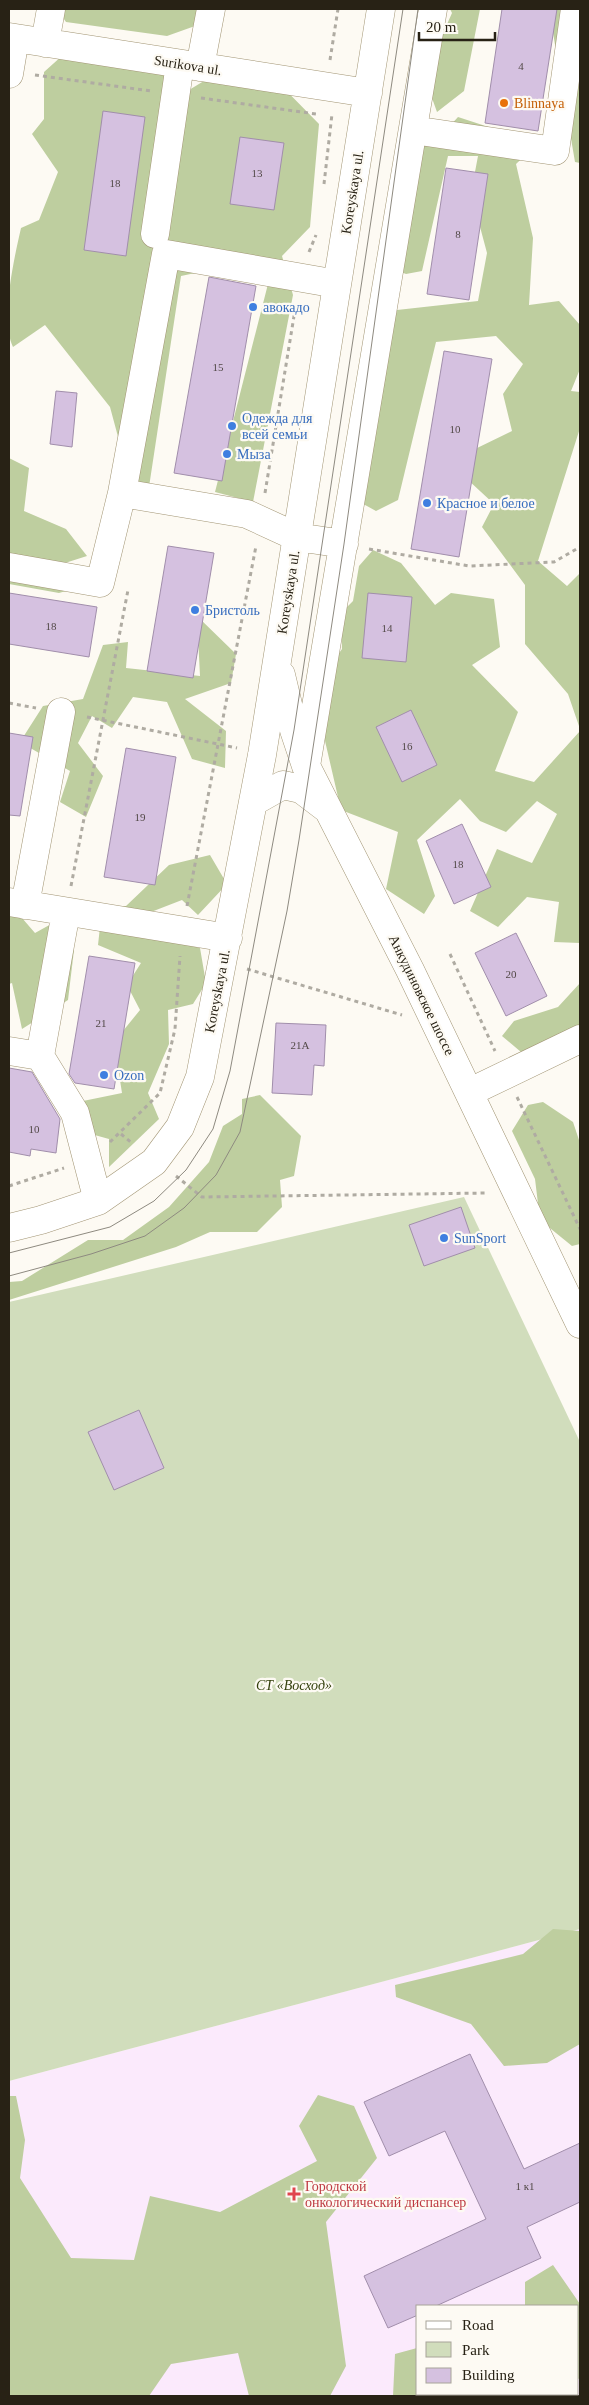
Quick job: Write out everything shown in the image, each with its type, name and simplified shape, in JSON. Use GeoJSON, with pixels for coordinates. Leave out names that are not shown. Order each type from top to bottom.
{"type":"FeatureCollection","features":[{"type":"Feature","properties":{"kind":"street"},"geometry":{"type":"LineString","coordinates":[[46,43],[51,9]]}},
{"type":"Feature","properties":{"kind":"street"},"geometry":{"type":"LineString","coordinates":[[155,234],[190,65],[211,9]]}},
{"type":"Feature","properties":{"kind":"street","name":"Koreyskaya ul."},"geometry":{"type":"LineString","coordinates":[[9,1228],[41,1220],[98,1201],[154,1162],[180,1127],[200,1077],[226,949],[278,661],[381,9]]}},
{"type":"Feature","properties":{"kind":"street"},"geometry":{"type":"LineString","coordinates":[[306,766],[434,9]]}},
{"type":"Feature","properties":{"kind":"street"},"geometry":{"type":"LineString","coordinates":[[413,130],[555,151],[575,9]]}},
{"type":"Feature","properties":{"kind":"street"},"geometry":{"type":"LineString","coordinates":[[9,74],[12,38]]}},
{"type":"Feature","properties":{"kind":"street","name":"Surikova ul."},"geometry":{"type":"LineString","coordinates":[[12,38],[368,93]]}},
{"type":"Feature","properties":{"kind":"street"},"geometry":{"type":"LineString","coordinates":[[9,567],[100,583],[122,493],[166,254],[337,284]]}},
{"type":"Feature","properties":{"kind":"street"},"geometry":{"type":"LineString","coordinates":[[122,493],[247,514],[297,537],[344,544]]}},
{"type":"Feature","properties":{"kind":"street","name":"Анкудиновское шоссе"},"geometry":{"type":"LineString","coordinates":[[278,661],[294,730],[306,766],[470,1092],[580,1324]]}},
{"type":"Feature","properties":{"kind":"street"},"geometry":{"type":"LineString","coordinates":[[61,712],[17,904],[182,931],[226,949]]}},
{"type":"Feature","properties":{"kind":"street"},"geometry":{"type":"LineString","coordinates":[[253,802],[284,785],[300,789],[329,811]]}},
{"type":"Feature","properties":{"kind":"street"},"geometry":{"type":"LineString","coordinates":[[66,912],[40,1056],[75,1113],[98,1201]]}},
{"type":"Feature","properties":{"kind":"street"},"geometry":{"type":"LineString","coordinates":[[470,1092],[580,1039]]}},
{"type":"Feature","properties":{"kind":"street"},"geometry":{"type":"LineString","coordinates":[[9,1051],[40,1056]]}},
{"type":"Feature","properties":{"kind":"path"},"geometry":{"type":"LineString","coordinates":[[323,191],[332,116],[330,56],[338,9]]}},
{"type":"Feature","properties":{"kind":"path"},"geometry":{"type":"LineString","coordinates":[[9,1186],[87,1160],[120,1134],[160,1093],[175,1029],[182,931],[261,521],[300,277],[318,228]]}},
{"type":"Feature","properties":{"kind":"path"},"geometry":{"type":"LineString","coordinates":[[344,544],[469,566],[554,562],[580,547]]}},
{"type":"Feature","properties":{"kind":"path"},"geometry":{"type":"LineString","coordinates":[[66,912],[129,584]]}},
{"type":"Feature","properties":{"kind":"path"},"geometry":{"type":"LineString","coordinates":[[9,702],[218,742],[262,755]]}},
{"type":"Feature","properties":{"kind":"path"},"geometry":{"type":"LineString","coordinates":[[226,949],[239,967],[403,1015]]}},
{"type":"Feature","properties":{"kind":"path"},"geometry":{"type":"LineString","coordinates":[[120,1134],[202,1197],[495,1193]]}},
{"type":"Feature","properties":{"kind":"shaded area","name":"Городской онкологический диспансер"},"geometry":{"type":"Polygon","coordinates":[[[580,1929],[580,2396],[11,2396],[9,2081],[580,1929]]]}},
{"type":"Feature","properties":{"kind":"green space"},"geometry":{"type":"Polygon","coordinates":[[[57,9],[197,9],[195,26],[167,36],[66,22],[57,9]]]}},
{"type":"Feature","properties":{"kind":"green space"},"geometry":{"type":"Polygon","coordinates":[[[450,9],[480,9],[464,91],[437,112],[424,76],[452,13],[450,9]]]}},
{"type":"Feature","properties":{"kind":"green space"},"geometry":{"type":"Polygon","coordinates":[[[555,9],[580,9],[580,163],[575,162],[551,21],[555,9]]]}},
{"type":"Feature","properties":{"kind":"green space"},"geometry":{"type":"Polygon","coordinates":[[[73,46],[149,48],[189,90],[227,67],[267,71],[319,124],[310,227],[282,256],[293,295],[253,502],[215,492],[269,280],[200,272],[181,276],[149,487],[131,485],[110,407],[45,325],[13,347],[9,335],[8,306],[12,272],[21,228],[39,220],[58,172],[32,134],[44,119],[44,72],[73,46]]]}},
{"type":"Feature","properties":{"kind":"green space"},"geometry":{"type":"Polygon","coordinates":[[[458,117],[538,143],[516,164],[533,238],[529,305],[559,301],[580,325],[580,369],[571,391],[580,392],[580,428],[538,561],[567,586],[580,573],[580,729],[568,694],[525,644],[525,585],[482,527],[494,504],[467,479],[473,450],[512,431],[503,394],[523,364],[496,336],[436,342],[398,500],[376,511],[347,495],[397,310],[478,301],[487,253],[471,193],[478,156],[448,156],[422,271],[406,274],[386,266],[406,142],[438,139],[458,117]]]}},
{"type":"Feature","properties":{"kind":"green space"},"geometry":{"type":"Polygon","coordinates":[[[9,458],[29,468],[24,511],[66,529],[87,556],[65,563],[76,588],[59,593],[9,584],[9,458]]]}},
{"type":"Feature","properties":{"kind":"green space"},"geometry":{"type":"Polygon","coordinates":[[[373,550],[401,563],[435,605],[451,593],[494,599],[500,647],[472,665],[518,712],[495,771],[534,782],[580,731],[580,943],[554,942],[559,902],[527,897],[498,927],[470,911],[497,849],[532,863],[557,814],[537,801],[506,832],[480,821],[460,799],[417,840],[435,896],[424,914],[386,889],[398,832],[341,810],[313,689],[342,649],[341,613],[353,601],[359,566],[373,550]]]}},
{"type":"Feature","properties":{"kind":"green space"},"geometry":{"type":"Polygon","coordinates":[[[197,616],[236,654],[231,683],[185,699],[226,731],[225,768],[192,759],[167,702],[133,697],[112,728],[92,716],[78,743],[103,776],[86,817],[60,802],[70,771],[20,742],[43,706],[83,699],[103,645],[128,642],[126,668],[200,676],[197,616]]]}},
{"type":"Feature","properties":{"kind":"green space"},"geometry":{"type":"Polygon","coordinates":[[[210,855],[227,884],[198,915],[182,900],[151,912],[148,934],[200,948],[206,983],[193,1004],[168,1010],[169,1044],[148,1093],[159,1119],[109,1167],[109,1139],[91,1134],[83,1101],[122,1093],[114,1042],[140,1010],[127,985],[141,963],[98,945],[102,909],[126,906],[169,865],[210,855]]]}},
{"type":"Feature","properties":{"kind":"green space"},"geometry":{"type":"Polygon","coordinates":[[[9,903],[35,933],[53,923],[74,950],[68,1000],[22,1029],[12,983],[9,984],[9,903]]]}},
{"type":"Feature","properties":{"kind":"green space"},"geometry":{"type":"Polygon","coordinates":[[[580,983],[580,1031],[521,1052],[502,1036],[514,1021],[558,1007],[580,983]]]}},
{"type":"Feature","properties":{"kind":"green space"},"geometry":{"type":"Polygon","coordinates":[[[260,1095],[301,1136],[294,1176],[280,1180],[282,1207],[257,1232],[210,1232],[176,1247],[9,1300],[9,1282],[22,1281],[88,1240],[123,1240],[169,1207],[209,1162],[223,1126],[242,1114],[242,1099],[260,1095]]]}},
{"type":"Feature","properties":{"kind":"green space"},"geometry":{"type":"Polygon","coordinates":[[[543,1102],[573,1122],[580,1143],[580,1244],[572,1246],[540,1220],[535,1179],[512,1131],[528,1105],[543,1102]]]}},
{"type":"Feature","properties":{"kind":"green space","name":"СТ «Восход»"},"geometry":{"type":"Polygon","coordinates":[[[464,1197],[580,1442],[580,1929],[9,2081],[9,1302],[464,1197]]]}},
{"type":"Feature","properties":{"kind":"green space"},"geometry":{"type":"Polygon","coordinates":[[[553,1929],[580,1931],[580,2044],[547,2063],[504,2066],[471,2024],[396,1997],[395,1985],[523,1954],[553,1929]]]}},
{"type":"Feature","properties":{"kind":"green space"},"geometry":{"type":"Polygon","coordinates":[[[318,2095],[354,2106],[377,2158],[326,2222],[346,2366],[330,2396],[249,2396],[238,2353],[171,2364],[149,2396],[9,2396],[9,2096],[16,2096],[25,2140],[20,2178],[71,2258],[134,2260],[150,2196],[220,2212],[317,2161],[299,2126],[318,2095]]]}},
{"type":"Feature","properties":{"kind":"green space"},"geometry":{"type":"Polygon","coordinates":[[[553,2265],[580,2304],[580,2378],[579,2305],[525,2305],[525,2282],[553,2265]]]}},
{"type":"Feature","properties":{"kind":"green space"},"geometry":{"type":"Polygon","coordinates":[[[416,2348],[416,2395],[548,2396],[393,2396],[395,2354],[416,2348]]]}},
{"type":"Feature","properties":{"kind":"building"},"geometry":{"type":"Polygon","coordinates":[[[502,9],[557,9],[538,131],[485,123],[502,9]]]}},
{"type":"Feature","properties":{"kind":"building"},"geometry":{"type":"Polygon","coordinates":[[[103,111],[145,117],[126,256],[84,250],[103,111]]]}},
{"type":"Feature","properties":{"kind":"building"},"geometry":{"type":"Polygon","coordinates":[[[240,137],[284,143],[274,210],[230,204],[240,137]]]}},
{"type":"Feature","properties":{"kind":"building"},"geometry":{"type":"Polygon","coordinates":[[[446,168],[488,174],[469,300],[427,294],[446,168]]]}},
{"type":"Feature","properties":{"kind":"building"},"geometry":{"type":"Polygon","coordinates":[[[209,277],[256,286],[222,481],[174,473],[209,277]]]}},
{"type":"Feature","properties":{"kind":"building"},"geometry":{"type":"Polygon","coordinates":[[[444,351],[492,359],[459,557],[411,549],[444,351]]]}},
{"type":"Feature","properties":{"kind":"building"},"geometry":{"type":"Polygon","coordinates":[[[56,391],[77,393],[72,447],[50,444],[56,391]]]}},
{"type":"Feature","properties":{"kind":"building"},"geometry":{"type":"Polygon","coordinates":[[[168,546],[214,553],[193,678],[147,671],[168,546]]]}},
{"type":"Feature","properties":{"kind":"building"},"geometry":{"type":"Polygon","coordinates":[[[9,593],[97,607],[89,657],[9,644],[9,593]]]}},
{"type":"Feature","properties":{"kind":"building"},"geometry":{"type":"Polygon","coordinates":[[[368,593],[412,597],[406,662],[362,658],[368,593]]]}},
{"type":"Feature","properties":{"kind":"building"},"geometry":{"type":"Polygon","coordinates":[[[411,710],[437,765],[402,782],[376,727],[411,710]]]}},
{"type":"Feature","properties":{"kind":"building"},"geometry":{"type":"Polygon","coordinates":[[[9,733],[33,737],[20,816],[9,815],[9,733]]]}},
{"type":"Feature","properties":{"kind":"building"},"geometry":{"type":"Polygon","coordinates":[[[126,748],[176,757],[155,885],[104,877],[126,748]]]}},
{"type":"Feature","properties":{"kind":"building"},"geometry":{"type":"Polygon","coordinates":[[[462,824],[491,887],[454,904],[426,841],[462,824]]]}},
{"type":"Feature","properties":{"kind":"building"},"geometry":{"type":"Polygon","coordinates":[[[516,933],[547,996],[506,1016],[475,953],[516,933]]]}},
{"type":"Feature","properties":{"kind":"building"},"geometry":{"type":"Polygon","coordinates":[[[89,956],[135,963],[114,1089],[75,1083],[69,1074],[89,956]]]}},
{"type":"Feature","properties":{"kind":"building"},"geometry":{"type":"Polygon","coordinates":[[[276,1023],[326,1025],[324,1066],[314,1065],[312,1095],[272,1093],[276,1023]]]}},
{"type":"Feature","properties":{"kind":"building"},"geometry":{"type":"Polygon","coordinates":[[[9,1068],[32,1072],[60,1119],[56,1153],[31,1149],[30,1156],[9,1152],[9,1068]]]}},
{"type":"Feature","properties":{"kind":"building"},"geometry":{"type":"Polygon","coordinates":[[[461,1207],[475,1248],[424,1266],[409,1225],[461,1207]]]}},
{"type":"Feature","properties":{"kind":"building"},"geometry":{"type":"Polygon","coordinates":[[[139,1410],[164,1468],[114,1490],[88,1432],[139,1410]]]}},
{"type":"Feature","properties":{"kind":"building"},"geometry":{"type":"Polygon","coordinates":[[[470,2054],[524,2169],[580,2143],[580,2202],[527,2227],[541,2258],[438,2305],[416,2305],[416,2316],[388,2328],[364,2276],[486,2219],[445,2131],[389,2156],[364,2102],[470,2054]]]}},
{"type":"Feature","properties":{"kind":"tram line"},"geometry":{"type":"LineString","coordinates":[[9,1253],[110,1227],[154,1201],[186,1170],[213,1129],[230,1071],[294,730],[403,9]]}},
{"type":"Feature","properties":{"kind":"tram line"},"geometry":{"type":"LineString","coordinates":[[9,1276],[91,1254],[145,1236],[184,1208],[216,1175],[240,1132],[287,911],[299,840],[344,544],[418,9]]}},
{"type":"Feature","properties":{"kind":"place","name":"Blinnaya"},"geometry":{"type":"Point","coordinates":[504,103]}},
{"type":"Feature","properties":{"kind":"place","name":"авокадо"},"geometry":{"type":"Point","coordinates":[253,307]}},
{"type":"Feature","properties":{"kind":"place","name":"Одежда для всей семьи"},"geometry":{"type":"Point","coordinates":[232,426]}},
{"type":"Feature","properties":{"kind":"place","name":"Мыза"},"geometry":{"type":"Point","coordinates":[227,454]}},
{"type":"Feature","properties":{"kind":"place","name":"Красное и белое"},"geometry":{"type":"Point","coordinates":[427,503]}},
{"type":"Feature","properties":{"kind":"place","name":"Бристоль"},"geometry":{"type":"Point","coordinates":[195,610]}},
{"type":"Feature","properties":{"kind":"place","name":"Ozon"},"geometry":{"type":"Point","coordinates":[104,1075]}},
{"type":"Feature","properties":{"kind":"place","name":"SunSport"},"geometry":{"type":"Point","coordinates":[444,1238]}},
{"type":"Feature","properties":{"kind":"place","name":"Городской онкологический диспансер"},"geometry":{"type":"Point","coordinates":[294,2194]}}]}
